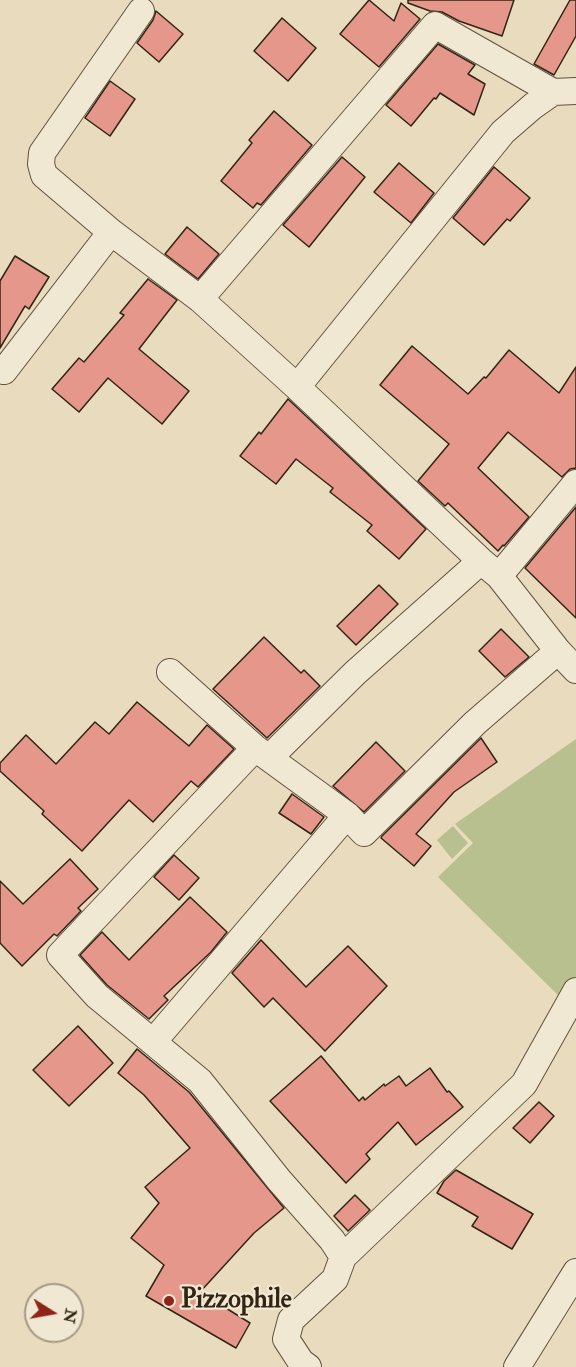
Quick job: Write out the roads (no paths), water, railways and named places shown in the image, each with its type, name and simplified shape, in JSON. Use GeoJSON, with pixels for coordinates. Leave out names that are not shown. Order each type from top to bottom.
{"type":"FeatureCollection","features":[{"type":"Feature","properties":{"kind":"street"},"geometry":{"type":"LineString","coordinates":[[141,11],[42,153],[41,164],[44,175],[111,232],[200,299],[297,387],[490,569],[576,670]]}},
{"type":"Feature","properties":{"kind":"street"},"geometry":{"type":"LineString","coordinates":[[200,299],[435,25],[564,92]]}},
{"type":"Feature","properties":{"kind":"street"},"geometry":{"type":"LineString","coordinates":[[297,387],[503,132],[533,106],[564,92]]}},
{"type":"Feature","properties":{"kind":"street"},"geometry":{"type":"LineString","coordinates":[[4,371],[111,232]]}},
{"type":"Feature","properties":{"kind":"street"},"geometry":{"type":"LineString","coordinates":[[343,1257],[332,1240],[279,1180],[200,1081],[97,996],[60,955],[262,753],[355,674],[490,569],[576,483]]}},
{"type":"Feature","properties":{"kind":"street"},"geometry":{"type":"LineString","coordinates":[[170,672],[262,753],[347,815],[364,833],[475,723],[558,651]]}},
{"type":"Feature","properties":{"kind":"street"},"geometry":{"type":"LineString","coordinates":[[153,1042],[347,815]]}},
{"type":"Feature","properties":{"kind":"street"},"geometry":{"type":"LineString","coordinates":[[308,1367],[301,1362],[286,1339],[291,1320],[336,1279],[343,1257],[524,1084],[576,991]]}},
{"type":"Feature","properties":{"kind":"street"},"geometry":{"type":"LineString","coordinates":[[517,1367],[576,1272]]}},
{"type":"Feature","properties":{"kind":"place","name":"Pizzophile"},"geometry":{"type":"Point","coordinates":[169,1301]}}]}
